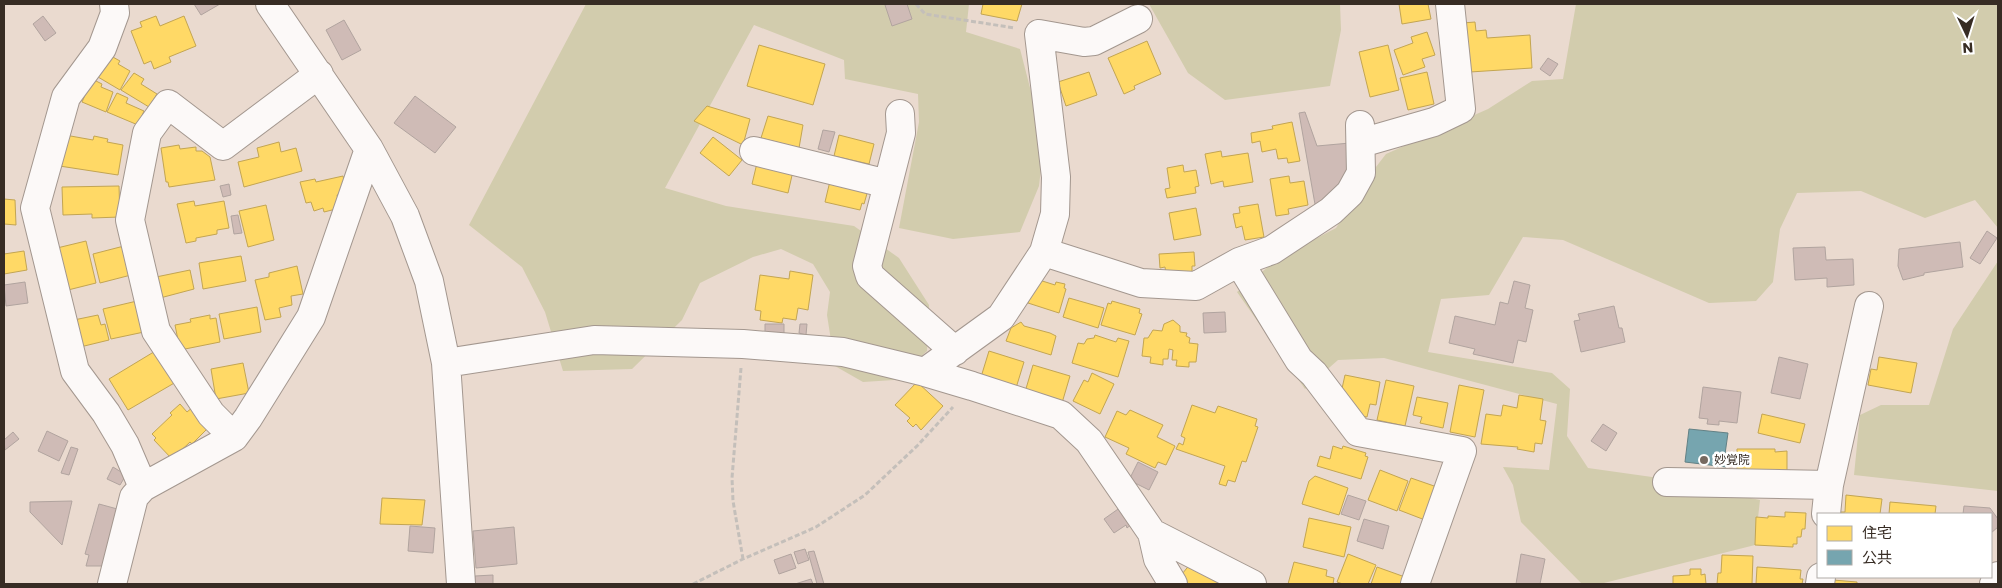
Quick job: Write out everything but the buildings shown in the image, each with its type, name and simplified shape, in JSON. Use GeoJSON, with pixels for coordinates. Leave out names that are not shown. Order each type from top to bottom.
{"type":"FeatureCollection","features":[{"type":"Feature","properties":{"kind":"street"},"geometry":{"type":"LineString","coordinates":[[114,4],[115,13],[102,48],[66,97],[35,208],[75,372],[106,413],[125,444],[143,488]]}},
{"type":"Feature","properties":{"kind":"street"},"geometry":{"type":"LineString","coordinates":[[270,4],[370,149],[405,216],[429,281],[446,362],[461,584]]}},
{"type":"Feature","properties":{"kind":"street"},"geometry":{"type":"LineString","coordinates":[[1044,252],[1141,284],[1196,286],[1239,262],[1272,250],[1331,211],[1350,193],[1361,173],[1360,134],[1434,122],[1461,109],[1450,4]]}},
{"type":"Feature","properties":{"kind":"street"},"geometry":{"type":"LineString","coordinates":[[925,372],[1001,317],[1044,252],[1055,214],[1056,177],[1039,34],[1084,42],[1094,41],[1138,19]]}},
{"type":"Feature","properties":{"kind":"street"},"geometry":{"type":"LineString","coordinates":[[234,437],[212,414],[156,331],[130,220],[147,133],[168,104],[223,146],[319,74]]}},
{"type":"Feature","properties":{"kind":"street"},"geometry":{"type":"LineString","coordinates":[[900,114],[901,132],[867,266],[870,276],[955,351]]}},
{"type":"Feature","properties":{"kind":"street"},"geometry":{"type":"LineString","coordinates":[[112,584],[134,497],[143,488],[234,437],[248,418],[311,317],[370,149]]}},
{"type":"Feature","properties":{"kind":"street"},"geometry":{"type":"LineString","coordinates":[[754,151],[888,184]]}},
{"type":"Feature","properties":{"kind":"street"},"geometry":{"type":"LineString","coordinates":[[1239,262],[1299,360],[1314,374],[1358,432],[1462,451],[1415,584]]}},
{"type":"Feature","properties":{"kind":"street"},"geometry":{"type":"LineString","coordinates":[[1826,513],[1829,485],[1869,306]]}},
{"type":"Feature","properties":{"kind":"street"},"geometry":{"type":"LineString","coordinates":[[446,362],[594,340],[743,344],[843,352],[925,372],[972,386],[1061,415],[1089,442],[1152,533],[1158,559],[1173,584]]}},
{"type":"Feature","properties":{"kind":"street"},"geometry":{"type":"LineString","coordinates":[[1667,482],[1829,485]]}},
{"type":"Feature","properties":{"kind":"street"},"geometry":{"type":"LineString","coordinates":[[1152,533],[1252,584]]}},
{"type":"Feature","properties":{"kind":"street"},"geometry":{"type":"LineString","coordinates":[[1994,584],[1998,576]]}},
{"type":"Feature","properties":{"kind":"path"},"geometry":{"type":"LineString","coordinates":[[916,4],[925,14],[1006,26],[1039,34]]}},
{"type":"Feature","properties":{"kind":"path"},"geometry":{"type":"LineString","coordinates":[[743,344],[732,478],[733,501],[744,559]]}},
{"type":"Feature","properties":{"kind":"path"},"geometry":{"type":"LineString","coordinates":[[693,584],[816,527],[865,495],[918,445],[972,386]]}},
{"type":"Feature","properties":{"kind":"shaded area"},"geometry":{"type":"Polygon","coordinates":[[[586,4],[969,4],[966,32],[1020,49],[1044,142],[1039,186],[1020,232],[953,239],[899,228],[919,122],[918,94],[845,79],[844,60],[754,25],[665,188],[726,206],[854,226],[899,258],[929,305],[927,351],[894,380],[863,382],[835,366],[827,315],[830,292],[813,264],[781,249],[753,257],[700,283],[682,320],[632,369],[563,371],[545,312],[522,267],[469,225],[586,4]]]}},
{"type":"Feature","properties":{"kind":"shaded area"},"geometry":{"type":"Polygon","coordinates":[[[1149,4],[1340,4],[1341,30],[1330,86],[1225,100],[1188,73],[1149,4]]]}},
{"type":"Feature","properties":{"kind":"shaded area"},"geometry":{"type":"Polygon","coordinates":[[[1576,4],[1998,4],[1998,228],[1975,200],[1925,218],[1861,191],[1797,193],[1780,229],[1773,282],[1756,301],[1709,303],[1563,240],[1523,237],[1489,295],[1441,299],[1428,352],[1552,373],[1570,389],[1567,436],[1588,468],[1652,477],[1760,500],[1755,545],[1600,584],[1582,584],[1521,522],[1513,485],[1503,467],[1549,470],[1557,404],[1384,358],[1338,360],[1305,389],[1237,292],[1279,258],[1336,228],[1369,176],[1386,154],[1488,109],[1532,81],[1563,79],[1576,4]]]}},
{"type":"Feature","properties":{"kind":"shaded area"},"geometry":{"type":"Polygon","coordinates":[[[1998,261],[1998,491],[1854,475],[1860,415],[1881,405],[1929,405],[1953,329],[1998,261]]]}},
{"type":"Feature","properties":{"kind":"place","name":"妙覚院"},"geometry":{"type":"Point","coordinates":[1704,460]}}]}
